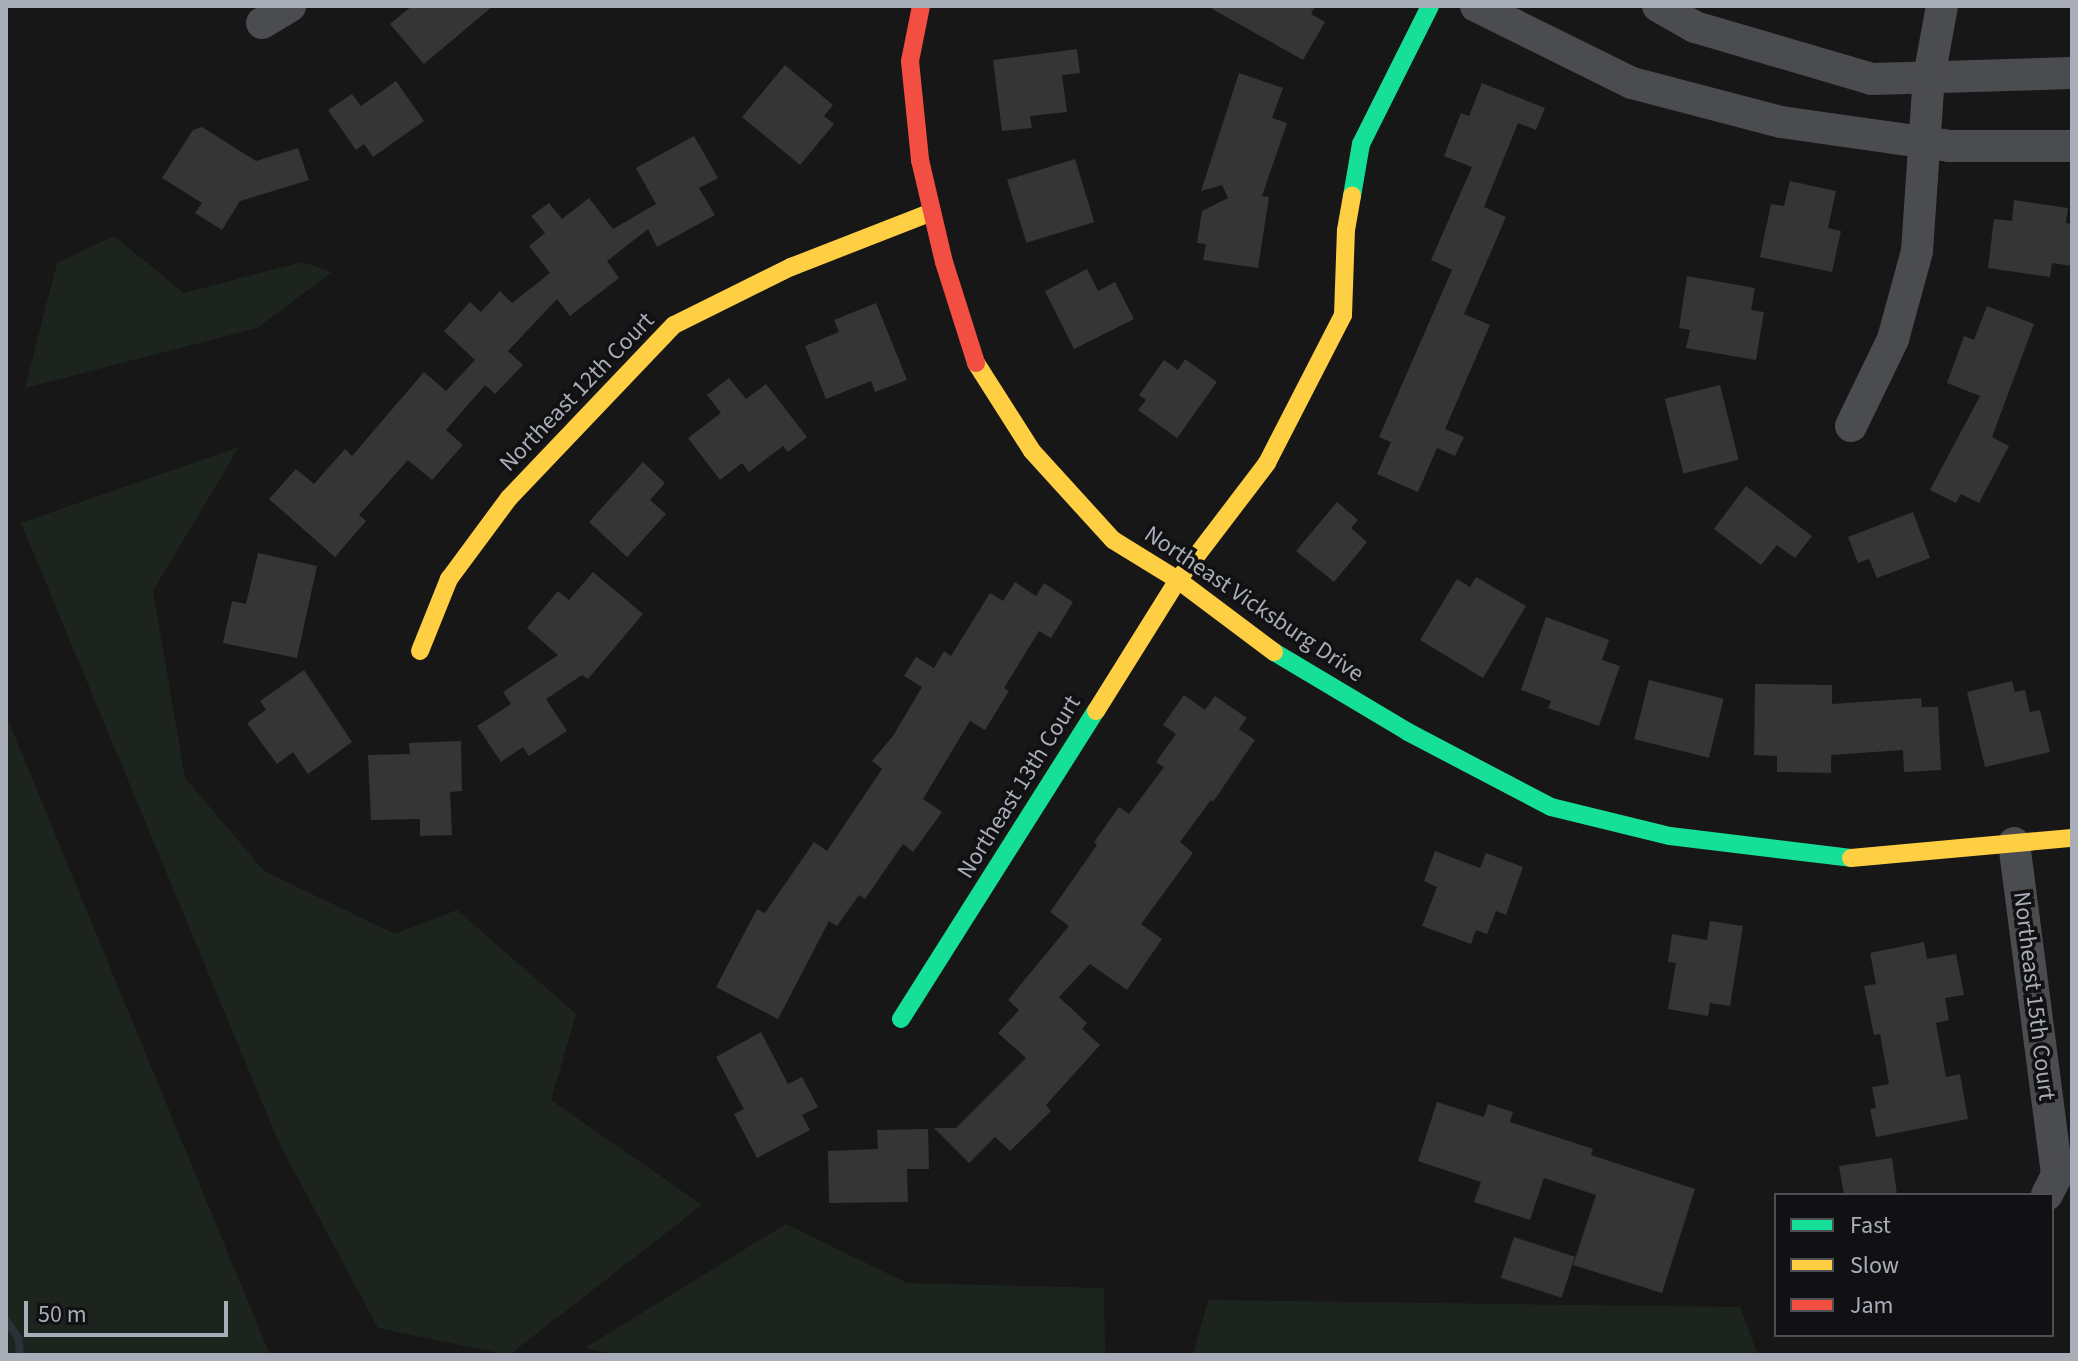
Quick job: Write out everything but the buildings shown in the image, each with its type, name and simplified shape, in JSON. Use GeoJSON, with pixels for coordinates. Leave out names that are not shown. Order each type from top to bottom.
{"type":"FeatureCollection","features":[{"type":"Feature","properties":{"kind":"street"},"geometry":{"type":"LineString","coordinates":[[262,23],[290,6]]}},
{"type":"Feature","properties":{"kind":"street","name":"Northeast Vicksburg Drive"},"geometry":{"type":"LineString","coordinates":[[921,6],[910,61],[920,160],[972,357],[1032,451],[1113,540],[1178,580],[1265,646],[1408,732],[1551,807],[1670,836],[1839,859],[2072,838]]}},
{"type":"Feature","properties":{"kind":"street","name":"Northeast 13th Court"},"geometry":{"type":"LineString","coordinates":[[901,1019],[1178,580],[1267,463],[1343,315],[1346,230],[1361,144],[1430,6]]}},
{"type":"Feature","properties":{"kind":"street"},"geometry":{"type":"LineString","coordinates":[[1476,6],[1632,83],[1781,122],[1925,142],[2072,146]]}},
{"type":"Feature","properties":{"kind":"street"},"geometry":{"type":"LineString","coordinates":[[1658,6],[1695,27],[1872,79],[2072,73]]}},
{"type":"Feature","properties":{"kind":"street"},"geometry":{"type":"LineString","coordinates":[[1851,426],[1893,339],[1917,251],[1929,77],[1942,6]]}},
{"type":"Feature","properties":{"kind":"street","name":"Northeast 12th Court"},"geometry":{"type":"LineString","coordinates":[[420,651],[449,579],[509,498],[674,325],[791,267],[932,212]]}},
{"type":"Feature","properties":{"kind":"street","name":"Northeast 15th Court"},"geometry":{"type":"LineString","coordinates":[[2014,843],[2057,1175],[2048,1193]]}},
{"type":"Feature","properties":{"kind":"shaded area"},"geometry":{"type":"Polygon","coordinates":[[[114,236],[184,293],[302,262],[332,272],[257,328],[25,388],[57,263],[114,236]]]}},
{"type":"Feature","properties":{"kind":"shaded area"},"geometry":{"type":"Polygon","coordinates":[[[239,447],[153,591],[185,778],[264,871],[395,934],[457,910],[576,1014],[551,1100],[702,1205],[509,1355],[378,1328],[279,1143],[21,523],[239,447]]]}},
{"type":"Feature","properties":{"kind":"shaded area"},"geometry":{"type":"Polygon","coordinates":[[[6,715],[270,1355],[6,1355],[6,715]]]}},
{"type":"Feature","properties":{"kind":"shaded area"},"geometry":{"type":"Polygon","coordinates":[[[786,1224],[907,1283],[1104,1288],[1105,1355],[615,1355],[585,1348],[786,1224]]]}},
{"type":"Feature","properties":{"kind":"shaded area"},"geometry":{"type":"Polygon","coordinates":[[[1208,1300],[1740,1307],[1758,1355],[1193,1355],[1208,1300]]]}},
{"type":"Feature","properties":{"kind":"waterway"},"geometry":{"type":"LineString","coordinates":[[6,1320],[18,1338],[20,1355]]}},
{"type":"Feature","properties":{"kind":"traffic: fast"},"geometry":{"type":"LineString","coordinates":[[1352,196],[1361,144],[1430,6]]}},
{"type":"Feature","properties":{"kind":"traffic: fast"},"geometry":{"type":"LineString","coordinates":[[1274,652],[1408,732],[1551,807],[1670,836],[1851,858]]}},
{"type":"Feature","properties":{"kind":"traffic: fast"},"geometry":{"type":"LineString","coordinates":[[901,1019],[1096,711]]}},
{"type":"Feature","properties":{"kind":"traffic: slow"},"geometry":{"type":"LineString","coordinates":[[1096,711],[1178,580],[1267,463],[1343,315],[1346,230],[1352,196]]}},
{"type":"Feature","properties":{"kind":"traffic: slow"},"geometry":{"type":"LineString","coordinates":[[420,651],[449,579],[509,498],[674,325],[791,267],[932,212]]}},
{"type":"Feature","properties":{"kind":"traffic: slow"},"geometry":{"type":"LineString","coordinates":[[976,363],[1032,451],[1113,540],[1178,580],[1274,652]]}},
{"type":"Feature","properties":{"kind":"traffic: slow"},"geometry":{"type":"LineString","coordinates":[[1851,858],[2072,838]]}},
{"type":"Feature","properties":{"kind":"traffic: jam"},"geometry":{"type":"LineString","coordinates":[[921,6],[910,61],[920,160],[944,262],[976,363]]}}]}
